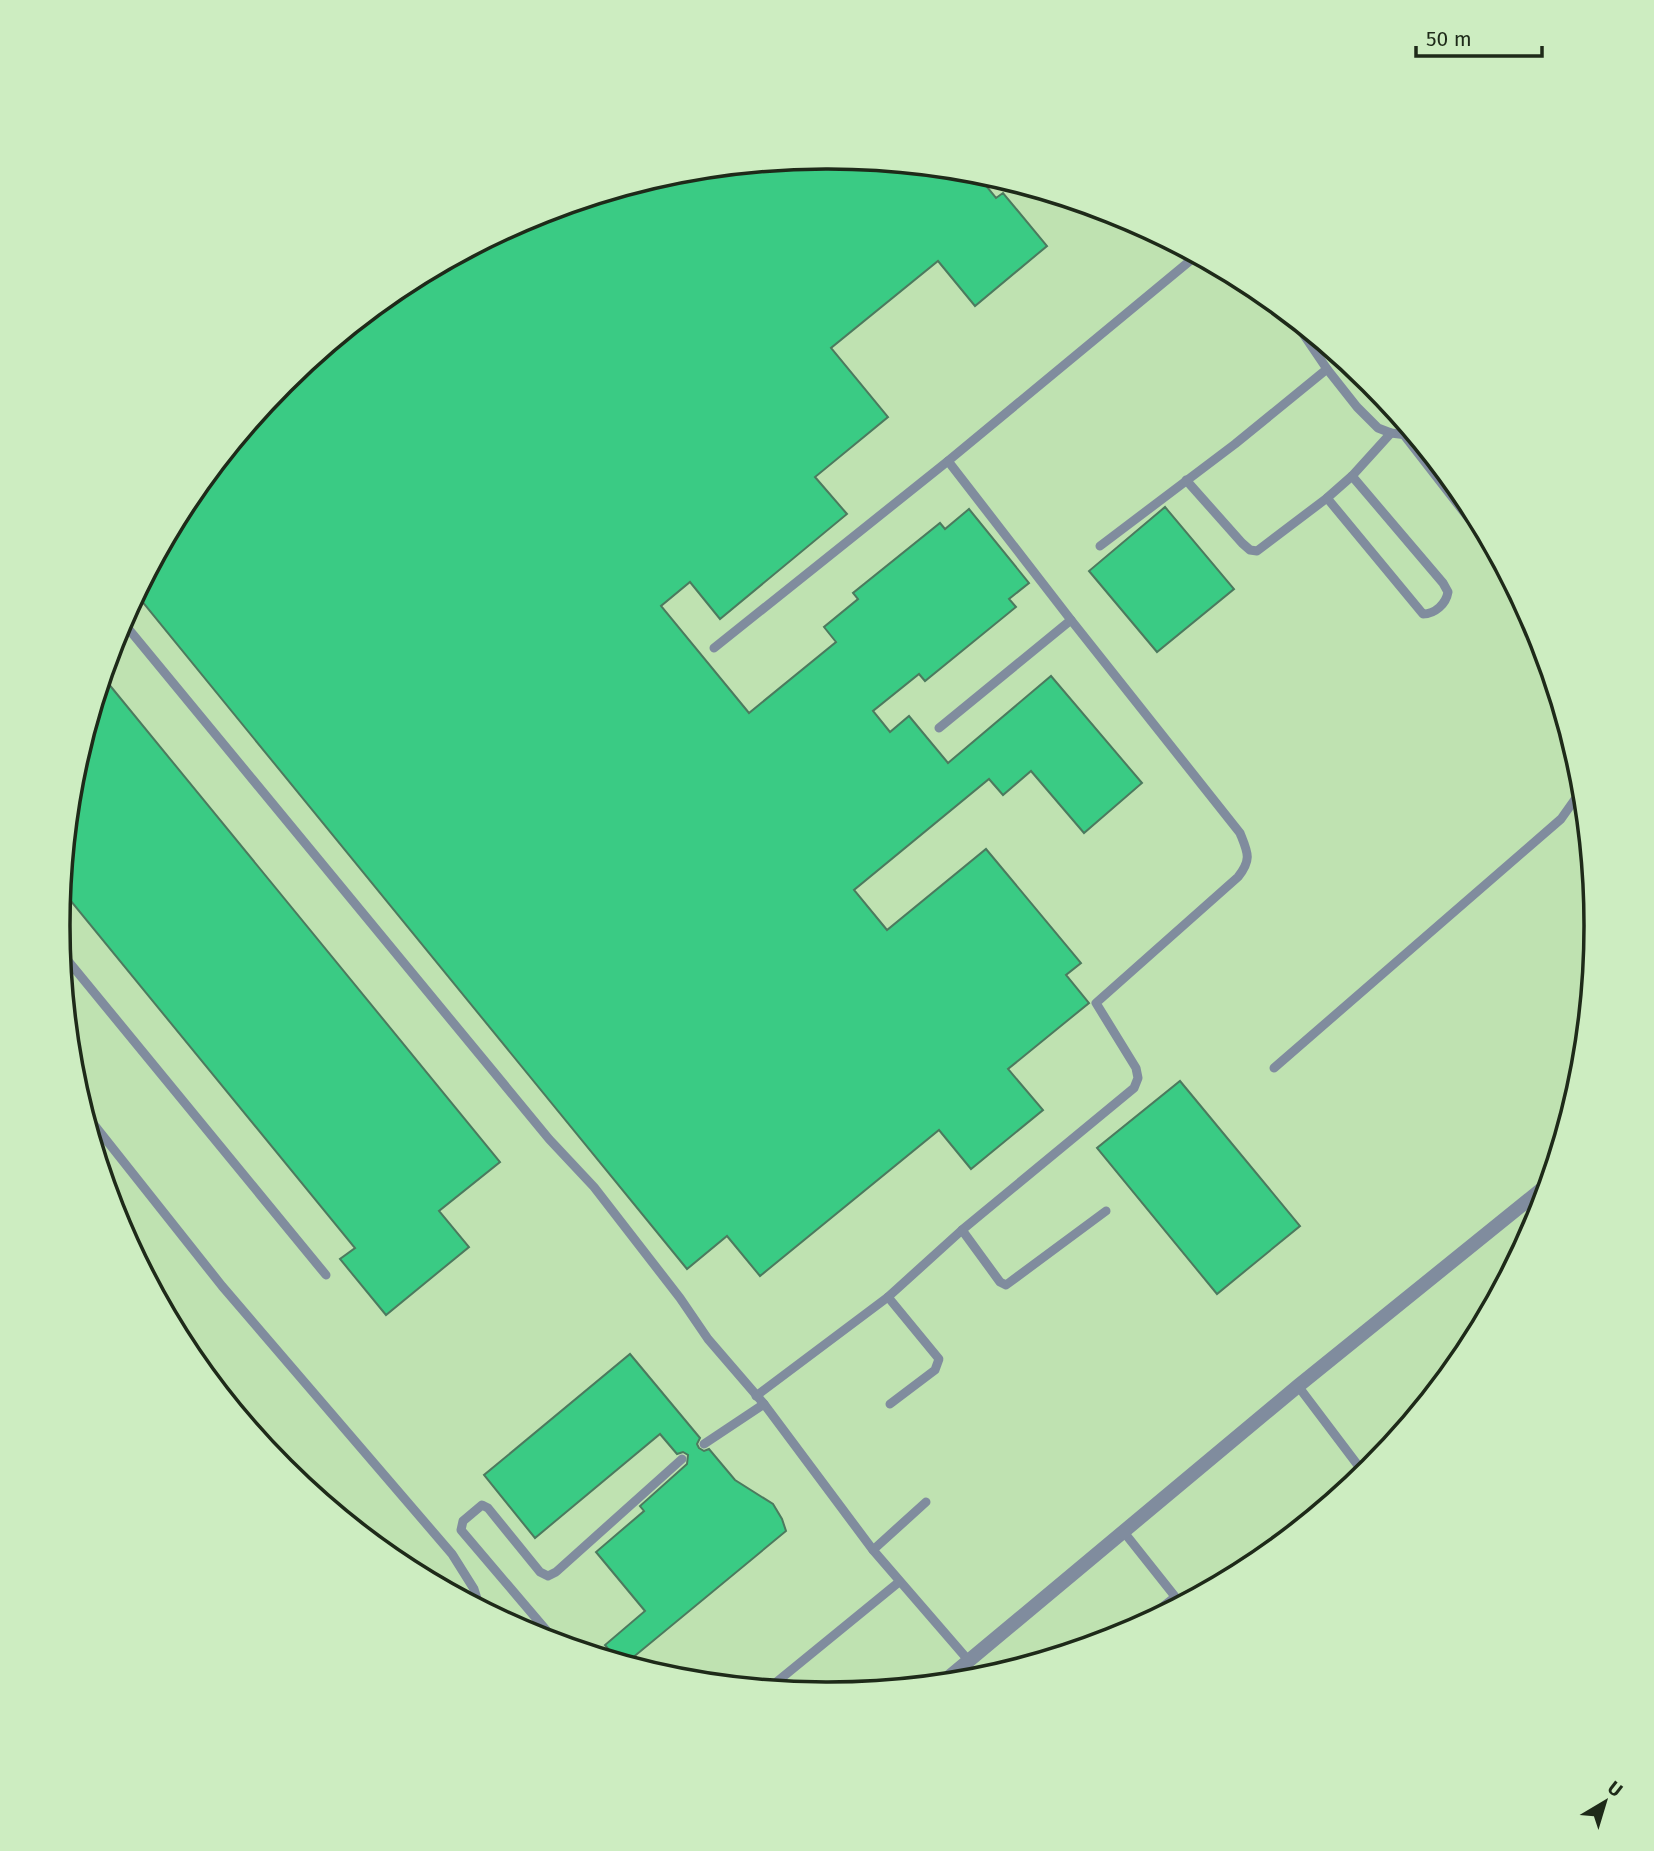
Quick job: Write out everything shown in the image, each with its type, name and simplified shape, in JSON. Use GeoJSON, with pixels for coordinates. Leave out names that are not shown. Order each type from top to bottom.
{"type":"FeatureCollection","features":[{"type":"Feature","properties":{"kind":"street"},"geometry":{"type":"LineString","coordinates":[[958,1671],[1123,1531],[1533,1197]]}},
{"type":"Feature","properties":{"kind":"lane"},"geometry":{"type":"LineString","coordinates":[[714,648],[948,461],[1189,261]]}},
{"type":"Feature","properties":{"kind":"lane"},"geometry":{"type":"LineString","coordinates":[[1308,342],[1327,369],[1378,428],[1403,435]]}},
{"type":"Feature","properties":{"kind":"lane"},"geometry":{"type":"LineString","coordinates":[[1100,546],[1235,444],[1327,369]]}},
{"type":"Feature","properties":{"kind":"lane"},"geometry":{"type":"LineString","coordinates":[[1186,480],[1250,550],[1257,551],[1352,476],[1391,433]]}},
{"type":"Feature","properties":{"kind":"lane"},"geometry":{"type":"LineString","coordinates":[[1415,449],[1434,474]]}},
{"type":"Feature","properties":{"kind":"lane"},"geometry":{"type":"LineString","coordinates":[[756,1396],[888,1297],[962,1230],[1134,1088],[1138,1078],[1136,1068],[1096,1003],[1238,877],[1246,866],[1249,854],[1240,833],[948,461]]}},
{"type":"Feature","properties":{"kind":"lane"},"geometry":{"type":"LineString","coordinates":[[1327,498],[1423,614],[1430,614],[1441,606],[1448,592],[1443,583],[1352,476]]}},
{"type":"Feature","properties":{"kind":"lane"},"geometry":{"type":"LineString","coordinates":[[939,728],[1071,620]]}},
{"type":"Feature","properties":{"kind":"lane"},"geometry":{"type":"LineString","coordinates":[[130,631],[549,1139],[594,1187],[680,1298],[708,1339],[764,1404],[873,1550],[970,1661]]}},
{"type":"Feature","properties":{"kind":"lane"},"geometry":{"type":"LineString","coordinates":[[1274,1068],[1561,819],[1573,802]]}},
{"type":"Feature","properties":{"kind":"lane"},"geometry":{"type":"LineString","coordinates":[[72,965],[326,1275]]}},
{"type":"Feature","properties":{"kind":"lane"},"geometry":{"type":"LineString","coordinates":[[99,1131],[222,1286],[452,1554],[476,1596]]}},
{"type":"Feature","properties":{"kind":"lane"},"geometry":{"type":"LineString","coordinates":[[962,1230],[1000,1282],[1006,1285],[1106,1211]]}},
{"type":"Feature","properties":{"kind":"lane"},"geometry":{"type":"LineString","coordinates":[[888,1297],[939,1359],[934,1370],[890,1404]]}},
{"type":"Feature","properties":{"kind":"lane"},"geometry":{"type":"LineString","coordinates":[[1298,1387],[1358,1465]]}},
{"type":"Feature","properties":{"kind":"lane"},"geometry":{"type":"LineString","coordinates":[[705,1444],[764,1404]]}},
{"type":"Feature","properties":{"kind":"lane"},"geometry":{"type":"LineString","coordinates":[[544,1628],[461,1530],[463,1521],[482,1505],[488,1508],[540,1572],[548,1576],[556,1572],[682,1459]]}},
{"type":"Feature","properties":{"kind":"lane"},"geometry":{"type":"LineString","coordinates":[[873,1550],[926,1502]]}},
{"type":"Feature","properties":{"kind":"lane"},"geometry":{"type":"LineString","coordinates":[[1123,1531],[1175,1597]]}},
{"type":"Feature","properties":{"kind":"lane"},"geometry":{"type":"LineString","coordinates":[[778,1681],[899,1582]]}},
{"type":"Feature","properties":{"kind":"shaded area"},"geometry":{"type":"Polygon","coordinates":[[[777,170],[877,170],[926,175],[1023,194],[1070,209],[1117,226],[1206,270],[1248,296],[1326,356],[1396,426],[1428,465],[1483,547],[1506,591],[1544,682],[1558,730],[1578,827],[1584,926],[1578,1024],[1558,1121],[1544,1169],[1506,1260],[1483,1304],[1428,1386],[1396,1425],[1326,1495],[1288,1526],[1248,1555],[1162,1604],[1117,1625],[1023,1657],[975,1668],[877,1681],[777,1681],[728,1676],[631,1657],[584,1642],[537,1625],[448,1581],[406,1555],[328,1495],[258,1425],[226,1386],[171,1304],[148,1260],[110,1169],[96,1121],[76,1024],[70,926],[76,827],[96,730],[110,682],[148,591],[171,547],[226,465],[258,426],[328,356],[366,325],[406,296],[492,247],[537,226],[631,194],[679,183],[777,170]]]}},
{"type":"Feature","properties":{"kind":"building"},"geometry":{"type":"Polygon","coordinates":[[[777,170],[877,170],[986,185],[996,198],[1003,193],[1047,246],[975,306],[938,261],[831,348],[888,417],[815,477],[847,514],[720,619],[690,582],[661,606],[749,713],[836,642],[824,627],[858,599],[853,593],[940,523],[945,529],[969,509],[1029,583],[1009,599],[1016,607],[925,681],[919,674],[873,711],[890,732],[909,716],[948,763],[1051,676],[1142,783],[1084,833],[1031,771],[1003,795],[989,779],[854,890],[887,930],[986,849],[1081,963],[1066,975],[1089,1003],[1008,1069],[1043,1110],[971,1169],[939,1130],[760,1276],[727,1236],[687,1269],[143,602],[171,547],[226,465],[292,390],[328,356],[406,296],[492,247],[537,226],[631,194],[728,175],[777,170]]]}},
{"type":"Feature","properties":{"kind":"building"},"geometry":{"type":"Polygon","coordinates":[[[1165,507],[1234,589],[1157,652],[1089,571],[1165,507]]]}},
{"type":"Feature","properties":{"kind":"building"},"geometry":{"type":"Polygon","coordinates":[[[109,685],[500,1162],[439,1211],[469,1247],[386,1315],[340,1259],[355,1248],[71,901],[76,827],[96,730],[109,685]]]}},
{"type":"Feature","properties":{"kind":"building"},"geometry":{"type":"Polygon","coordinates":[[[1180,1081],[1300,1226],[1217,1294],[1097,1148],[1180,1081]]]}},
{"type":"Feature","properties":{"kind":"building"},"geometry":{"type":"Polygon","coordinates":[[[630,1354],[700,1438],[697,1444],[699,1448],[704,1451],[709,1449],[735,1480],[773,1504],[786,1531],[633,1657],[609,1650],[605,1645],[645,1611],[596,1552],[644,1511],[640,1506],[687,1464],[688,1455],[683,1452],[677,1454],[660,1434],[535,1538],[484,1475],[630,1354]]]}}]}
